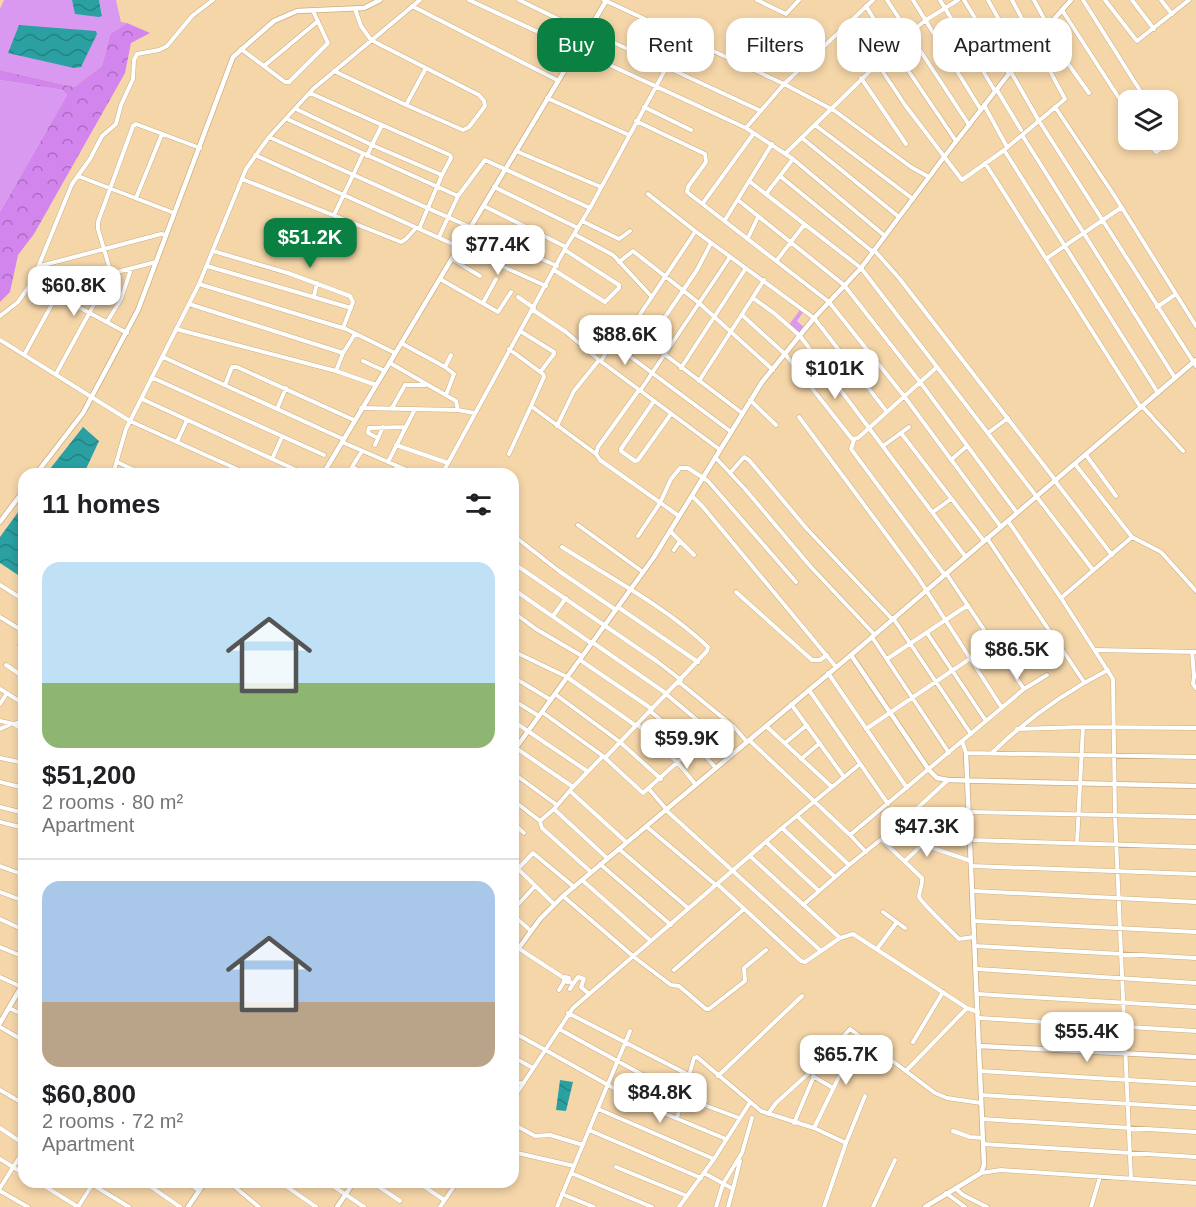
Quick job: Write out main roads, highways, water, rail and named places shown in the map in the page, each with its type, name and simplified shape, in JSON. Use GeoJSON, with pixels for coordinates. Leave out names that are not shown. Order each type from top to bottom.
{"type":"FeatureCollection","features":[{"type":"Feature","properties":{"kind":"water"},"geometry":{"type":"Polygon","coordinates":[[[72,0],[99,0],[102,16],[75,14],[72,0]]]}},
{"type":"Feature","properties":{"kind":"water"},"geometry":{"type":"Polygon","coordinates":[[[19,25],[96,31],[97,34],[81,67],[74,68],[8,53],[19,25]]]}},
{"type":"Feature","properties":{"kind":"water"},"geometry":{"type":"Polygon","coordinates":[[[83,427],[99,441],[86,468],[51,468],[83,427]]]}},
{"type":"Feature","properties":{"kind":"water"},"geometry":{"type":"Polygon","coordinates":[[[18,512],[18,575],[0,563],[0,537],[18,512]]]}},
{"type":"Feature","properties":{"kind":"water"},"geometry":{"type":"Polygon","coordinates":[[[560,1080],[573,1082],[566,1111],[556,1110],[560,1080]]]}}]}
